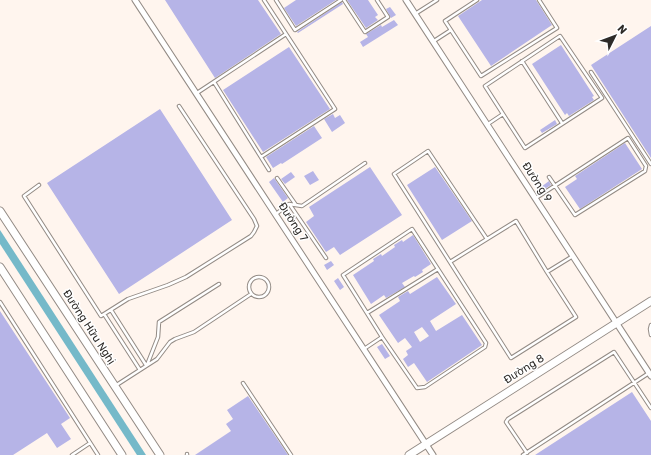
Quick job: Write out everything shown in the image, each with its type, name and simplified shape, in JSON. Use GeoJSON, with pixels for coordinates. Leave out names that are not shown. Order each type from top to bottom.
{"type":"FeatureCollection","features":[{"type":"Feature","properties":{"kind":"main road","name":"Đường Hữu Nghị"},"geometry":{"type":"LineString","coordinates":[[0,211],[160,455]]}},
{"type":"Feature","properties":{"kind":"main road"},"geometry":{"type":"LineString","coordinates":[[0,266],[122,455]]}},
{"type":"Feature","properties":{"kind":"main road","name":"Đường 8"},"geometry":{"type":"LineString","coordinates":[[409,455],[651,301]]}},
{"type":"Feature","properties":{"kind":"street","name":"Đường 7"},"geometry":{"type":"LineString","coordinates":[[135,0],[433,455]]}},
{"type":"Feature","properties":{"kind":"street","name":"Đường 9"},"geometry":{"type":"LineString","coordinates":[[406,0],[650,374]]}},
{"type":"Feature","properties":{"kind":"lane"},"geometry":{"type":"LineString","coordinates":[[261,156],[336,109],[264,0]]}},
{"type":"Feature","properties":{"kind":"lane"},"geometry":{"type":"LineString","coordinates":[[276,0],[295,30],[343,0],[365,32],[388,17],[377,0]]}},
{"type":"Feature","properties":{"kind":"lane"},"geometry":{"type":"LineString","coordinates":[[477,0],[446,22],[481,76],[557,28],[539,0]]}},
{"type":"Feature","properties":{"kind":"lane"},"geometry":{"type":"LineString","coordinates":[[415,14],[435,1]]}},
{"type":"Feature","properties":{"kind":"lane"},"geometry":{"type":"LineString","coordinates":[[433,41],[451,30]]}},
{"type":"Feature","properties":{"kind":"lane"},"geometry":{"type":"LineString","coordinates":[[196,94],[286,34]]}},
{"type":"Feature","properties":{"kind":"lane"},"geometry":{"type":"LineString","coordinates":[[560,36],[602,98],[525,148],[503,114],[485,86],[560,36]]}},
{"type":"Feature","properties":{"kind":"lane"},"geometry":{"type":"LineString","coordinates":[[522,61],[562,124]]}},
{"type":"Feature","properties":{"kind":"lane"},"geometry":{"type":"LineString","coordinates":[[591,72],[651,164]]}},
{"type":"Feature","properties":{"kind":"lane"},"geometry":{"type":"LineString","coordinates":[[214,82],[269,170]]}},
{"type":"Feature","properties":{"kind":"lane"},"geometry":{"type":"LineString","coordinates":[[39,185],[24,196],[101,316],[128,299],[186,277],[251,236],[256,228],[254,219],[179,106]]}},
{"type":"Feature","properties":{"kind":"lane"},"geometry":{"type":"LineString","coordinates":[[488,125],[503,114]]}},
{"type":"Feature","properties":{"kind":"lane"},"geometry":{"type":"LineString","coordinates":[[536,198],[554,186],[628,138],[646,166],[645,171],[575,215],[554,186],[549,177]]}},
{"type":"Feature","properties":{"kind":"lane"},"geometry":{"type":"LineString","coordinates":[[450,262],[487,239],[516,220],[576,317],[511,358],[394,174],[428,151],[487,239]]}},
{"type":"Feature","properties":{"kind":"lane"},"geometry":{"type":"LineString","coordinates":[[276,214],[289,204],[302,206],[365,163]]}},
{"type":"Feature","properties":{"kind":"lane"},"geometry":{"type":"LineString","coordinates":[[277,178],[296,205]]}},
{"type":"Feature","properties":{"kind":"lane"},"geometry":{"type":"LineString","coordinates":[[289,204],[326,258]]}},
{"type":"Feature","properties":{"kind":"lane"},"geometry":{"type":"LineString","coordinates":[[412,229],[438,269],[486,343],[485,347],[425,388],[420,389],[417,388],[382,337],[343,275],[412,229]]}},
{"type":"Feature","properties":{"kind":"lane"},"geometry":{"type":"LineString","coordinates":[[548,272],[574,256]]}},
{"type":"Feature","properties":{"kind":"lane"},"geometry":{"type":"LineString","coordinates":[[367,314],[438,269]]}},
{"type":"Feature","properties":{"kind":"lane"},"geometry":{"type":"LineString","coordinates":[[259,277],[267,282],[269,288],[266,294],[257,297],[251,294],[249,284],[253,279],[259,277]]}},
{"type":"Feature","properties":{"kind":"lane"},"geometry":{"type":"LineString","coordinates":[[146,365],[158,337],[159,322],[219,284]]}},
{"type":"Feature","properties":{"kind":"lane"},"geometry":{"type":"LineString","coordinates":[[115,386],[157,358],[175,338],[194,332],[251,294]]}},
{"type":"Feature","properties":{"kind":"lane"},"geometry":{"type":"LineString","coordinates":[[0,302],[98,455]]}},
{"type":"Feature","properties":{"kind":"lane"},"geometry":{"type":"LineString","coordinates":[[111,310],[146,365]]}},
{"type":"Feature","properties":{"kind":"lane"},"geometry":{"type":"LineString","coordinates":[[104,314],[140,370]]}},
{"type":"Feature","properties":{"kind":"lane"},"geometry":{"type":"LineString","coordinates":[[651,325],[651,335]]}},
{"type":"Feature","properties":{"kind":"lane"},"geometry":{"type":"LineString","coordinates":[[364,349],[382,337]]}},
{"type":"Feature","properties":{"kind":"lane"},"geometry":{"type":"LineString","coordinates":[[527,453],[506,422],[508,419],[614,352],[651,408]]}},
{"type":"Feature","properties":{"kind":"lane"},"geometry":{"type":"LineString","coordinates":[[523,455],[634,382],[650,374]]}},
{"type":"Feature","properties":{"kind":"lane"},"geometry":{"type":"LineString","coordinates":[[243,383],[291,455]]}},
{"type":"Feature","properties":{"kind":"lane"},"geometry":{"type":"LineString","coordinates":[[72,455],[90,443]]}},
{"type":"Feature","properties":{"kind":"water"},"geometry":{"type":"Polygon","coordinates":[[[0,230],[146,455],[137,455],[0,244],[0,230]]]}},
{"type":"Feature","properties":{"kind":"building"},"geometry":{"type":"Polygon","coordinates":[[[165,0],[258,0],[281,34],[215,78],[165,0]]]}},
{"type":"Feature","properties":{"kind":"building"},"geometry":{"type":"Polygon","coordinates":[[[296,0],[336,0],[296,26],[284,8],[296,0]]]}},
{"type":"Feature","properties":{"kind":"building"},"geometry":{"type":"Polygon","coordinates":[[[347,0],[368,0],[378,15],[375,17],[378,20],[366,28],[347,0]]]}},
{"type":"Feature","properties":{"kind":"building"},"geometry":{"type":"Polygon","coordinates":[[[482,0],[536,0],[552,25],[491,66],[458,16],[482,0]]]}},
{"type":"Feature","properties":{"kind":"building"},"geometry":{"type":"Polygon","coordinates":[[[342,2],[343,4],[298,33],[297,32],[342,2]]]}},
{"type":"Feature","properties":{"kind":"building"},"geometry":{"type":"Polygon","coordinates":[[[390,7],[396,15],[391,18],[386,9],[390,7]]]}},
{"type":"Feature","properties":{"kind":"building"},"geometry":{"type":"Polygon","coordinates":[[[394,20],[398,25],[363,47],[360,42],[368,37],[366,34],[381,25],[382,27],[394,20]]]}},
{"type":"Feature","properties":{"kind":"building"},"geometry":{"type":"Polygon","coordinates":[[[651,26],[651,158],[591,65],[651,26]]]}},
{"type":"Feature","properties":{"kind":"building"},"geometry":{"type":"Polygon","coordinates":[[[561,45],[594,96],[592,97],[594,100],[569,116],[567,113],[565,115],[532,64],[561,45]]]}},
{"type":"Feature","properties":{"kind":"building"},"geometry":{"type":"Polygon","coordinates":[[[289,47],[330,109],[263,152],[223,90],[289,47]]]}},
{"type":"Feature","properties":{"kind":"building"},"geometry":{"type":"Polygon","coordinates":[[[160,109],[232,220],[119,294],[47,183],[160,109]]]}},
{"type":"Feature","properties":{"kind":"building"},"geometry":{"type":"Polygon","coordinates":[[[333,114],[335,118],[340,115],[345,123],[332,132],[324,119],[333,114]]]}},
{"type":"Feature","properties":{"kind":"building"},"geometry":{"type":"Polygon","coordinates":[[[555,120],[557,124],[542,133],[540,130],[555,120]]]}},
{"type":"Feature","properties":{"kind":"building"},"geometry":{"type":"Polygon","coordinates":[[[314,126],[322,138],[282,164],[281,163],[273,168],[266,157],[314,126]]]}},
{"type":"Feature","properties":{"kind":"building"},"geometry":{"type":"Polygon","coordinates":[[[625,143],[642,169],[580,209],[565,187],[577,179],[575,176],[625,143]]]}},
{"type":"Feature","properties":{"kind":"building"},"geometry":{"type":"Polygon","coordinates":[[[370,167],[402,215],[340,255],[334,247],[326,252],[306,222],[314,216],[309,207],[370,167]]]}},
{"type":"Feature","properties":{"kind":"building"},"geometry":{"type":"Polygon","coordinates":[[[435,167],[472,221],[442,240],[407,185],[435,167]]]}},
{"type":"Feature","properties":{"kind":"building"},"geometry":{"type":"Polygon","coordinates":[[[313,171],[319,180],[310,185],[304,176],[313,171]]]}},
{"type":"Feature","properties":{"kind":"building"},"geometry":{"type":"Polygon","coordinates":[[[291,172],[295,177],[285,184],[281,179],[291,172]]]}},
{"type":"Feature","properties":{"kind":"building"},"geometry":{"type":"Polygon","coordinates":[[[274,178],[288,198],[283,202],[269,182],[274,178]]]}},
{"type":"Feature","properties":{"kind":"building"},"geometry":{"type":"Polygon","coordinates":[[[549,181],[551,185],[543,190],[541,187],[549,181]]]}},
{"type":"Feature","properties":{"kind":"building"},"geometry":{"type":"Polygon","coordinates":[[[289,210],[296,219],[291,222],[285,213],[289,210]]]}},
{"type":"Feature","properties":{"kind":"building"},"geometry":{"type":"Polygon","coordinates":[[[413,235],[431,264],[422,270],[423,272],[402,283],[405,287],[386,298],[384,295],[371,304],[353,275],[374,261],[373,259],[381,254],[382,256],[395,247],[394,245],[402,240],[403,242],[413,235]]]}},
{"type":"Feature","properties":{"kind":"building"},"geometry":{"type":"Polygon","coordinates":[[[331,261],[334,265],[327,270],[324,265],[331,261]]]}},
{"type":"Feature","properties":{"kind":"building"},"geometry":{"type":"Polygon","coordinates":[[[437,277],[456,304],[430,321],[436,331],[462,315],[482,345],[427,382],[414,363],[408,367],[403,359],[408,355],[406,351],[412,347],[405,338],[398,343],[379,315],[400,301],[398,297],[408,291],[410,294],[437,277]],[[422,327],[414,332],[420,342],[429,336],[422,327]]]}},
{"type":"Feature","properties":{"kind":"building"},"geometry":{"type":"Polygon","coordinates":[[[338,278],[344,287],[340,290],[334,281],[338,278]]]}},
{"type":"Feature","properties":{"kind":"building"},"geometry":{"type":"Polygon","coordinates":[[[0,311],[70,418],[61,424],[71,439],[57,448],[47,433],[13,455],[0,455],[0,311]]]}},
{"type":"Feature","properties":{"kind":"building"},"geometry":{"type":"Polygon","coordinates":[[[382,344],[390,356],[385,359],[377,347],[382,344]]]}},
{"type":"Feature","properties":{"kind":"building"},"geometry":{"type":"Polygon","coordinates":[[[632,392],[651,421],[651,455],[535,455],[632,392]]]}},
{"type":"Feature","properties":{"kind":"building"},"geometry":{"type":"Polygon","coordinates":[[[248,396],[288,455],[195,455],[231,431],[226,424],[233,419],[227,410],[248,396]]]}}]}
